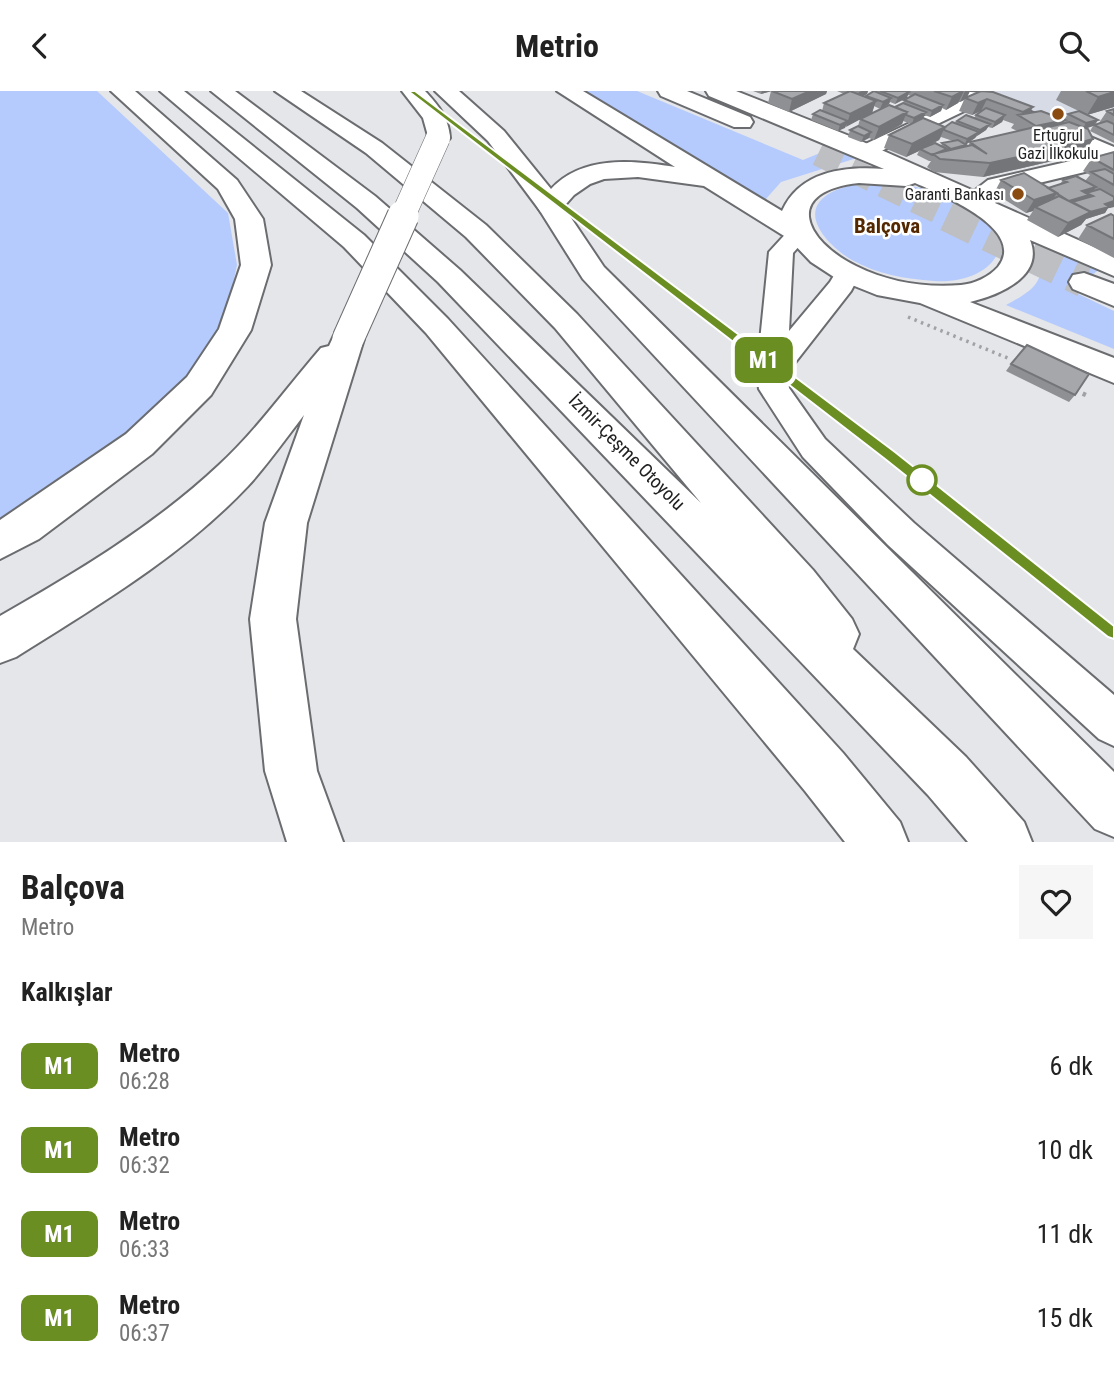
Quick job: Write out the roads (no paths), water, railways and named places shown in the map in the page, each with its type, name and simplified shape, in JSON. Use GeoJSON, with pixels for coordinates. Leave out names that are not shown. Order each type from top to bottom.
{"type":"FeatureCollection","features":[{"type":"Feature","properties":{"kind":"main road"},"geometry":{"type":"LineString","coordinates":[[0,541],[139,444],[199,386],[235,330],[256,265],[249,219],[228,185],[122,91]]}},
{"type":"Feature","properties":{"kind":"main road"},"geometry":{"type":"LineString","coordinates":[[171,91],[354,241],[437,327],[824,772],[880,842]]}},
{"type":"Feature","properties":{"kind":"main road","name":"İzmir-Çeşme Otoyolu"},"geometry":{"type":"LineString","coordinates":[[222,91],[366,202],[449,276],[947,776],[1004,842]]}},
{"type":"Feature","properties":{"kind":"main road"},"geometry":{"type":"LineString","coordinates":[[286,91],[374,148],[477,231],[566,321],[797,584],[947,776]]}},
{"type":"Feature","properties":{"kind":"main road"},"geometry":{"type":"LineString","coordinates":[[316,842],[291,771],[273,619],[286,523],[348,339],[438,138],[439,123],[433,111],[413,91]]}},
{"type":"Feature","properties":{"kind":"main road"},"geometry":{"type":"LineString","coordinates":[[446,91],[496,136],[550,207],[593,274],[1114,810]]}},
{"type":"Feature","properties":{"kind":"main road"},"geometry":{"type":"LineString","coordinates":[[568,91],[799,233],[817,254],[847,274],[882,287],[921,295],[1114,371]]}},
{"type":"Feature","properties":{"kind":"main road"},"geometry":{"type":"LineString","coordinates":[[669,91],[824,151],[691,91]]}},
{"type":"Feature","properties":{"kind":"main road"},"geometry":{"type":"LineString","coordinates":[[717,91],[866,151],[955,192],[1101,275],[1114,296]]}},
{"type":"Feature","properties":{"kind":"main road"},"geometry":{"type":"LineString","coordinates":[[921,295],[958,295],[989,288],[1009,276],[1019,259],[1016,240],[984,201],[986,193],[997,185],[1114,156]]}},
{"type":"Feature","properties":{"kind":"main road"},"geometry":{"type":"LineString","coordinates":[[550,207],[573,181],[589,174],[615,169],[642,170],[717,182]]}},
{"type":"Feature","properties":{"kind":"main road"},"geometry":{"type":"LineString","coordinates":[[799,233],[794,212],[803,195],[831,180],[882,174],[917,179],[955,192]]}},
{"type":"Feature","properties":{"kind":"main road"},"geometry":{"type":"LineString","coordinates":[[0,641],[97,583],[163,535],[234,475],[348,339]]}},
{"type":"Feature","properties":{"kind":"street"},"geometry":{"type":"LineString","coordinates":[[866,151],[971,94],[1114,156]]}},
{"type":"Feature","properties":{"kind":"street"},"geometry":{"type":"LineString","coordinates":[[757,107],[786,95]]}},
{"type":"Feature","properties":{"kind":"street"},"geometry":{"type":"LineString","coordinates":[[799,233],[782,252],[772,371],[774,389],[780,400],[814,448],[901,534],[1114,724]]}},
{"type":"Feature","properties":{"kind":"street"},"geometry":{"type":"LineString","coordinates":[[772,371],[842,285],[847,274]]}},
{"type":"Feature","properties":{"kind":"tunnel"},"geometry":{"type":"LineString","coordinates":[[818,154],[951,218]]}},
{"type":"Feature","properties":{"kind":"tunnel"},"geometry":{"type":"LineString","coordinates":[[947,216],[1084,282]]}},
{"type":"Feature","properties":{"kind":"metro line","name":"M1"},"geometry":{"type":"LineString","coordinates":[[412,91],[890,456],[1114,631]]}},
{"type":"Feature","properties":{"kind":"place","name":"Ertuğrul Gazi İlkokulu"},"geometry":{"type":"Point","coordinates":[1058,114]}},
{"type":"Feature","properties":{"kind":"place","name":"Garanti Bankası"},"geometry":{"type":"Point","coordinates":[1018,194]}},
{"type":"Feature","properties":{"kind":"district","name":"Balçova"},"geometry":{"type":"Point","coordinates":[887,226]}}]}
